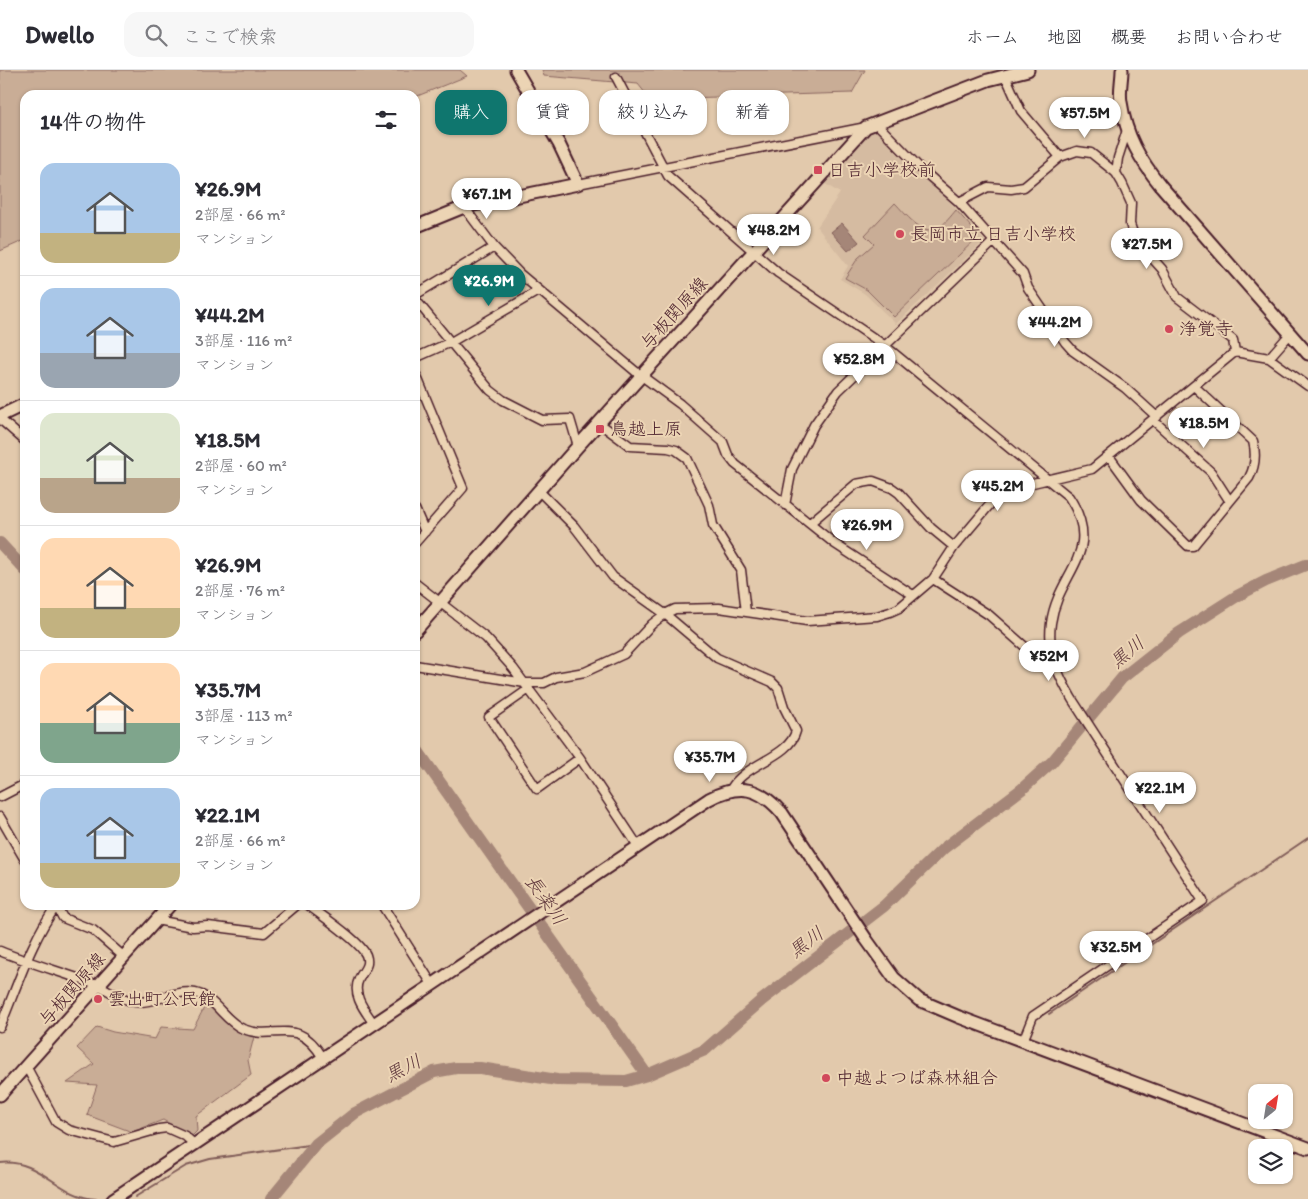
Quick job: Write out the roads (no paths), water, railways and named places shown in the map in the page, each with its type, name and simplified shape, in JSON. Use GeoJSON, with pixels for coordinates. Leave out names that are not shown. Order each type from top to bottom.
{"type":"FeatureCollection","features":[{"type":"Feature","properties":{"kind":"street"},"geometry":{"type":"LineString","coordinates":[[516,70],[558,144],[578,184]]}},
{"type":"Feature","properties":{"kind":"street","name":"与板関原線"},"geometry":{"type":"LineString","coordinates":[[420,625],[641,375],[871,125],[1005,75],[1028,70]]}},
{"type":"Feature","properties":{"kind":"street"},"geometry":{"type":"LineString","coordinates":[[1122,70],[1121,101],[1127,130],[1139,158],[1161,186],[1308,354]]}},
{"type":"Feature","properties":{"kind":"street"},"geometry":{"type":"LineString","coordinates":[[1005,75],[1021,111],[1060,157]]}},
{"type":"Feature","properties":{"kind":"street"},"geometry":{"type":"LineString","coordinates":[[616,77],[668,176],[778,273],[884,345],[1069,497],[1077,509],[1083,533],[1079,557],[1064,584],[1054,608],[1050,632],[1052,654],[1059,678],[1203,901],[1033,1016],[1023,1041]]}},
{"type":"Feature","properties":{"kind":"street"},"geometry":{"type":"LineString","coordinates":[[420,225],[464,207],[871,125],[959,202],[1023,274],[1028,288],[1073,351],[1125,388],[1211,472],[1229,500]]}},
{"type":"Feature","properties":{"kind":"street"},"geometry":{"type":"LineString","coordinates":[[1116,173],[1118,158],[1127,130]]}},
{"type":"Feature","properties":{"kind":"street"},"geometry":{"type":"LineString","coordinates":[[959,202],[988,187],[1012,189],[1024,187],[1060,157],[1077,151],[1085,151],[1116,173],[1131,203],[1130,224],[1135,239],[1162,270],[1177,297],[1233,340],[1236,352]]}},
{"type":"Feature","properties":{"kind":"street"},"geometry":{"type":"LineString","coordinates":[[464,207],[494,247],[538,291],[562,308],[641,375],[680,404],[723,442],[728,455],[735,464],[835,544],[913,595]]}},
{"type":"Feature","properties":{"kind":"street"},"geometry":{"type":"LineString","coordinates":[[785,505],[792,469],[814,425],[838,390],[993,242]]}},
{"type":"Feature","properties":{"kind":"street"},"geometry":{"type":"LineString","coordinates":[[420,292],[494,247]]}},
{"type":"Feature","properties":{"kind":"street"},"geometry":{"type":"LineString","coordinates":[[420,356],[451,342],[538,291]]}},
{"type":"Feature","properties":{"kind":"street"},"geometry":{"type":"LineString","coordinates":[[420,305],[490,390],[503,400],[542,420],[570,419],[578,446]]}},
{"type":"Feature","properties":{"kind":"street"},"geometry":{"type":"LineString","coordinates":[[1269,358],[1290,334]]}},
{"type":"Feature","properties":{"kind":"street"},"geometry":{"type":"LineString","coordinates":[[420,666],[476,673],[527,686],[585,672],[624,654],[665,614],[675,609],[690,608],[746,612],[807,621],[877,616],[899,608],[933,579],[954,548],[998,495],[1016,487],[1086,472],[1109,456],[1236,352],[1269,358],[1308,386]]}},
{"type":"Feature","properties":{"kind":"street"},"geometry":{"type":"LineString","coordinates":[[420,384],[462,488],[420,538]]}},
{"type":"Feature","properties":{"kind":"street"},"geometry":{"type":"LineString","coordinates":[[1109,456],[1141,500],[1188,546],[1193,546],[1252,473],[1253,441],[1194,386]]}},
{"type":"Feature","properties":{"kind":"street"},"geometry":{"type":"LineString","coordinates":[[20,407],[0,417],[20,436]]}},
{"type":"Feature","properties":{"kind":"street"},"geometry":{"type":"LineString","coordinates":[[599,423],[630,446],[668,448],[676,450],[687,458],[709,505],[713,525],[741,570],[746,612]]}},
{"type":"Feature","properties":{"kind":"street"},"geometry":{"type":"LineString","coordinates":[[810,523],[856,484],[873,481],[892,488],[931,528],[954,548]]}},
{"type":"Feature","properties":{"kind":"street"},"geometry":{"type":"LineString","coordinates":[[539,490],[574,526],[614,577],[665,614],[717,658],[772,682],[778,688],[796,731],[793,740],[739,777],[731,789]]}},
{"type":"Feature","properties":{"kind":"street"},"geometry":{"type":"LineString","coordinates":[[420,520],[425,532]]}},
{"type":"Feature","properties":{"kind":"street"},"geometry":{"type":"LineString","coordinates":[[933,579],[989,615],[1030,652],[1052,654]]}},
{"type":"Feature","properties":{"kind":"street"},"geometry":{"type":"LineString","coordinates":[[420,586],[486,638],[527,686],[580,758],[638,846]]}},
{"type":"Feature","properties":{"kind":"street"},"geometry":{"type":"LineString","coordinates":[[527,686],[489,717],[537,789],[580,758]]}},
{"type":"Feature","properties":{"kind":"street"},"geometry":{"type":"LineString","coordinates":[[0,797],[20,787]]}},
{"type":"Feature","properties":{"kind":"street"},"geometry":{"type":"LineString","coordinates":[[113,1199],[708,799],[731,789],[756,792],[776,806],[894,978],[919,1000],[1308,1148]]}},
{"type":"Feature","properties":{"kind":"street"},"geometry":{"type":"LineString","coordinates":[[0,817],[20,851]]}},
{"type":"Feature","properties":{"kind":"street"},"geometry":{"type":"LineString","coordinates":[[0,1027],[4,1009],[54,910]]}},
{"type":"Feature","properties":{"kind":"street"},"geometry":{"type":"LineString","coordinates":[[58,910],[63,918],[93,930],[123,956]]}},
{"type":"Feature","properties":{"kind":"street","name":"与板関原線"},"geometry":{"type":"LineString","coordinates":[[0,1096],[165,910]]}},
{"type":"Feature","properties":{"kind":"street"},"geometry":{"type":"LineString","coordinates":[[156,920],[193,928],[208,926],[264,932],[291,910]]}},
{"type":"Feature","properties":{"kind":"street"},"geometry":{"type":"LineString","coordinates":[[314,910],[343,932],[366,954],[367,966],[358,979],[357,990],[360,1005],[374,1024]]}},
{"type":"Feature","properties":{"kind":"street"},"geometry":{"type":"LineString","coordinates":[[385,910],[432,984]]}},
{"type":"Feature","properties":{"kind":"street"},"geometry":{"type":"LineString","coordinates":[[0,951],[98,986],[133,1002],[146,1002],[162,997],[194,993],[212,1002],[242,1028],[265,1032],[287,1030],[300,1035],[313,1045],[323,1058]]}},
{"type":"Feature","properties":{"kind":"street"},"geometry":{"type":"LineString","coordinates":[[26,1066],[56,1122],[69,1130],[114,1142],[167,1128],[185,1136],[194,1144]]}},
{"type":"Feature","properties":{"kind":"waterway","name":"長楽川"},"geometry":{"type":"LineString","coordinates":[[0,543],[20,565]]}},
{"type":"Feature","properties":{"kind":"waterway","name":"黒川"},"geometry":{"type":"LineString","coordinates":[[271,1199],[316,1144],[355,1113],[434,1072],[456,1068],[480,1068],[557,1080],[626,1081],[647,1075],[705,1050],[762,1000],[884,906],[944,848],[1022,789],[1052,762],[1122,678],[1179,633],[1237,596],[1266,581],[1308,564]]}},
{"type":"Feature","properties":{"kind":"waterway","name":"長楽川"},"geometry":{"type":"LineString","coordinates":[[420,754],[647,1075]]}},
{"type":"Feature","properties":{"kind":"waterway"},"geometry":{"type":"LineString","coordinates":[[1049,1014],[1308,838]]}},
{"type":"Feature","properties":{"kind":"waterway"},"geometry":{"type":"LineString","coordinates":[[135,1197],[186,1166],[210,1159],[316,1144]]}},
{"type":"Feature","properties":{"kind":"waterway"},"geometry":{"type":"LineString","coordinates":[[0,1163],[14,1163],[27,1166],[71,1192],[83,1197],[96,1199]]}},
{"type":"Feature","properties":{"kind":"place","name":"日吉小学校前"},"geometry":{"type":"Point","coordinates":[818,170]}},
{"type":"Feature","properties":{"kind":"place","name":"長岡市立 日吉小学校"},"geometry":{"type":"Point","coordinates":[900,234]}},
{"type":"Feature","properties":{"kind":"place","name":"浄覚寺"},"geometry":{"type":"Point","coordinates":[1169,329]}},
{"type":"Feature","properties":{"kind":"place","name":"鳥越上原"},"geometry":{"type":"Point","coordinates":[600,429]}},
{"type":"Feature","properties":{"kind":"place","name":"雲出町公民館"},"geometry":{"type":"Point","coordinates":[98,999]}},
{"type":"Feature","properties":{"kind":"place","name":"中越よつば森林組合"},"geometry":{"type":"Point","coordinates":[826,1078]}}]}
